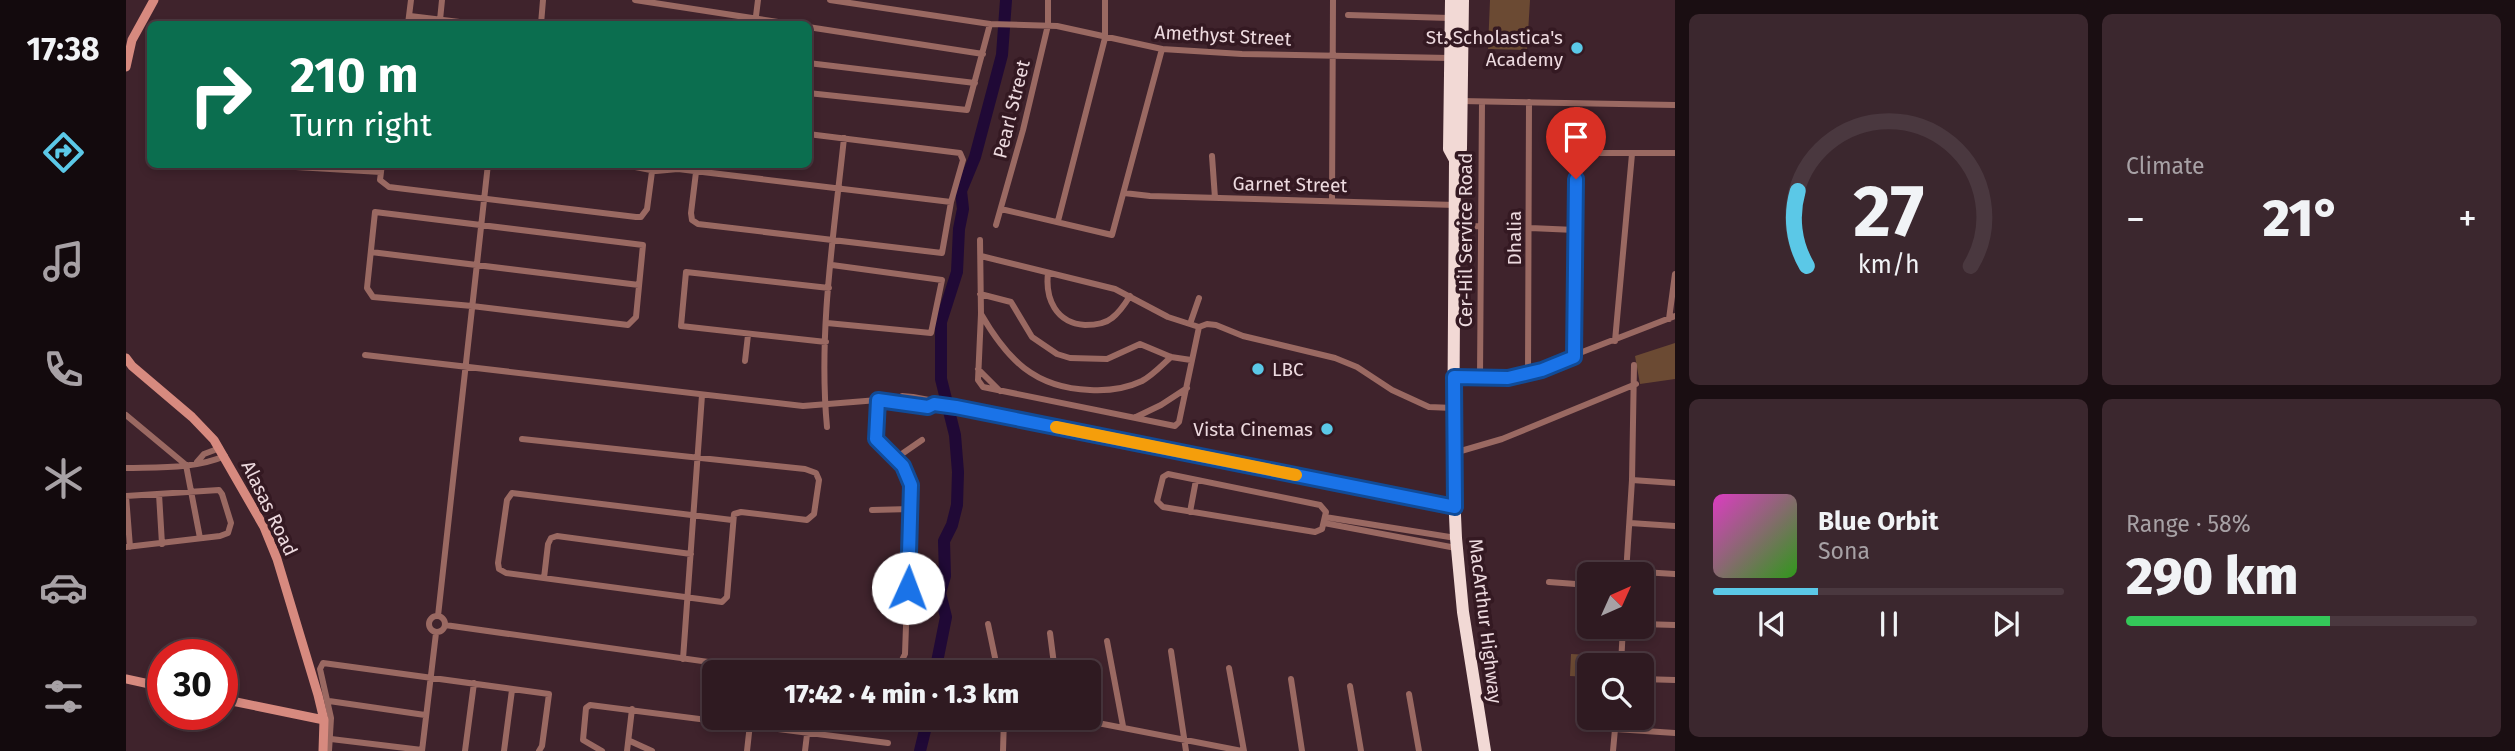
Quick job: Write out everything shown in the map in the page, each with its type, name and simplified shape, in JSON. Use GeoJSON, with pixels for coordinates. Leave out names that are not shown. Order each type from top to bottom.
{"type":"FeatureCollection","features":[{"type":"Feature","properties":{"kind":"highway","name":"MacArthur Highway"},"geometry":{"type":"LineString","coordinates":[[1451,0],[1449,149],[1455,160]]}},
{"type":"Feature","properties":{"kind":"highway","name":"MacArthur Highway"},"geometry":{"type":"LineString","coordinates":[[1462,0],[1461,149],[1455,160],[1456,543],[1463,615],[1485,751]]}},
{"type":"Feature","properties":{"kind":"street"},"geometry":{"type":"LineString","coordinates":[[126,67],[132,40],[154,0]]}},
{"type":"Feature","properties":{"kind":"street"},"geometry":{"type":"LineString","coordinates":[[409,21],[411,0]]}},
{"type":"Feature","properties":{"kind":"street"},"geometry":{"type":"LineString","coordinates":[[440,20],[442,0]]}},
{"type":"Feature","properties":{"kind":"street"},"geometry":{"type":"LineString","coordinates":[[541,21],[543,0]]}},
{"type":"Feature","properties":{"kind":"street"},"geometry":{"type":"LineString","coordinates":[[635,0],[750,21]]}},
{"type":"Feature","properties":{"kind":"street"},"geometry":{"type":"LineString","coordinates":[[756,21],[758,0]]}},
{"type":"Feature","properties":{"kind":"street","name":"Amethyst Street"},"geometry":{"type":"LineString","coordinates":[[830,0],[993,24],[1048,25],[1162,49],[1450,58]]}},
{"type":"Feature","properties":{"kind":"street","name":"Pearl Street"},"geometry":{"type":"LineString","coordinates":[[996,225],[1048,25],[1048,0]]}},
{"type":"Feature","properties":{"kind":"street"},"geometry":{"type":"LineString","coordinates":[[1058,221],[1105,38],[1105,0]]}},
{"type":"Feature","properties":{"kind":"street"},"geometry":{"type":"LineString","coordinates":[[1332,201],[1333,0]]}},
{"type":"Feature","properties":{"kind":"street"},"geometry":{"type":"LineString","coordinates":[[1348,15],[1450,18]]}},
{"type":"Feature","properties":{"kind":"street"},"geometry":{"type":"LineString","coordinates":[[410,16],[449,21]]}},
{"type":"Feature","properties":{"kind":"street"},"geometry":{"type":"LineString","coordinates":[[812,93],[965,111],[969,107],[982,54],[993,24]]}},
{"type":"Feature","properties":{"kind":"street"},"geometry":{"type":"LineString","coordinates":[[812,28],[982,54]]}},
{"type":"Feature","properties":{"kind":"street"},"geometry":{"type":"LineString","coordinates":[[1001,209],[1112,235],[1162,49]]}},
{"type":"Feature","properties":{"kind":"street"},"geometry":{"type":"LineString","coordinates":[[812,63],[975,83]]}},
{"type":"Feature","properties":{"kind":"street"},"geometry":{"type":"LineString","coordinates":[[1461,101],[1675,105]]}},
{"type":"Feature","properties":{"kind":"street","name":"Cer-Hil Service Road"},"geometry":{"type":"LineString","coordinates":[[1480,377],[1482,102]]}},
{"type":"Feature","properties":{"kind":"street","name":"Dhalia"},"geometry":{"type":"LineString","coordinates":[[1528,373],[1529,102]]}},
{"type":"Feature","properties":{"kind":"street"},"geometry":{"type":"LineString","coordinates":[[1574,357],[1577,105]]}},
{"type":"Feature","properties":{"kind":"street"},"geometry":{"type":"LineString","coordinates":[[812,134],[960,153],[963,160],[951,202],[942,253],[698,224],[692,220],[697,168],[951,202]]}},
{"type":"Feature","properties":{"kind":"street"},"geometry":{"type":"LineString","coordinates":[[827,427],[825,405],[829,288],[844,138]]}},
{"type":"Feature","properties":{"kind":"street"},"geometry":{"type":"LineString","coordinates":[[1576,153],[1675,153]]}},
{"type":"Feature","properties":{"kind":"street"},"geometry":{"type":"LineString","coordinates":[[1615,341],[1632,154]]}},
{"type":"Feature","properties":{"kind":"street"},"geometry":{"type":"LineString","coordinates":[[1212,156],[1215,198]]}},
{"type":"Feature","properties":{"kind":"street"},"geometry":{"type":"LineString","coordinates":[[381,168],[382,183],[389,187],[641,217],[647,209],[652,168]]}},
{"type":"Feature","properties":{"kind":"street"},"geometry":{"type":"LineString","coordinates":[[438,616],[488,168]]}},
{"type":"Feature","properties":{"kind":"street","name":"Garnet Street"},"geometry":{"type":"LineString","coordinates":[[1124,194],[1455,205]]}},
{"type":"Feature","properties":{"kind":"street"},"geometry":{"type":"LineString","coordinates":[[375,212],[482,225],[643,245],[636,317],[628,325],[373,297],[367,288],[375,212]]}},
{"type":"Feature","properties":{"kind":"street"},"geometry":{"type":"LineString","coordinates":[[685,227],[692,220]]}},
{"type":"Feature","properties":{"kind":"street"},"geometry":{"type":"LineString","coordinates":[[1455,228],[1481,226]]}},
{"type":"Feature","properties":{"kind":"street"},"geometry":{"type":"LineString","coordinates":[[1530,228],[1575,230]]}},
{"type":"Feature","properties":{"kind":"street"},"geometry":{"type":"LineString","coordinates":[[981,240],[978,369],[979,384],[984,387],[1175,426],[1179,422],[1199,327]]}},
{"type":"Feature","properties":{"kind":"street"},"geometry":{"type":"LineString","coordinates":[[371,252],[639,285]]}},
{"type":"Feature","properties":{"kind":"street"},"geometry":{"type":"LineString","coordinates":[[981,257],[1115,289],[1168,317],[1199,327],[1216,325],[1243,336],[1335,358],[1429,407],[1454,408]]}},
{"type":"Feature","properties":{"kind":"street"},"geometry":{"type":"LineString","coordinates":[[827,323],[931,333],[942,280],[832,265]]}},
{"type":"Feature","properties":{"kind":"street"},"geometry":{"type":"LineString","coordinates":[[826,342],[681,326],[686,272],[829,288]]}},
{"type":"Feature","properties":{"kind":"street"},"geometry":{"type":"LineString","coordinates":[[1048,273],[1047,292],[1051,303],[1059,314],[1076,324],[1091,325],[1110,320],[1130,296]]}},
{"type":"Feature","properties":{"kind":"street"},"geometry":{"type":"LineString","coordinates":[[1454,377],[1508,378],[1528,373],[1672,318],[1675,274]]}},
{"type":"Feature","properties":{"kind":"street"},"geometry":{"type":"LineString","coordinates":[[980,294],[1011,302],[1032,337],[1056,354],[1070,358],[1107,359],[1140,344],[1171,357],[1191,360]]}},
{"type":"Feature","properties":{"kind":"street"},"geometry":{"type":"LineString","coordinates":[[1190,324],[1199,298]]}},
{"type":"Feature","properties":{"kind":"street"},"geometry":{"type":"LineString","coordinates":[[981,314],[1005,350],[1029,373],[1067,389],[1120,389],[1145,379],[1171,357]]}},
{"type":"Feature","properties":{"kind":"street"},"geometry":{"type":"LineString","coordinates":[[745,360],[748,335]]}},
{"type":"Feature","properties":{"kind":"street"},"geometry":{"type":"LineString","coordinates":[[365,355],[803,406],[893,401],[902,396],[913,397],[938,405],[1455,507]]}},
{"type":"Feature","properties":{"kind":"street","name":"Alasas Road"},"geometry":{"type":"LineString","coordinates":[[126,358],[205,429],[223,452],[252,504],[277,559],[307,657],[324,720],[323,751]]}},
{"type":"Feature","properties":{"kind":"street"},"geometry":{"type":"LineString","coordinates":[[1627,562],[1632,480],[1633,394],[1636,384],[1634,365]]}},
{"type":"Feature","properties":{"kind":"street"},"geometry":{"type":"LineString","coordinates":[[1454,453],[1502,439],[1636,384]]}},
{"type":"Feature","properties":{"kind":"street"},"geometry":{"type":"LineString","coordinates":[[1134,418],[1187,388]]}},
{"type":"Feature","properties":{"kind":"street"},"geometry":{"type":"LineString","coordinates":[[1063,404],[1067,389]]}},
{"type":"Feature","properties":{"kind":"street"},"geometry":{"type":"LineString","coordinates":[[683,659],[702,395]]}},
{"type":"Feature","properties":{"kind":"street"},"geometry":{"type":"LineString","coordinates":[[878,400],[876,439],[903,466],[910,480],[905,654],[902,660]]}},
{"type":"Feature","properties":{"kind":"street"},"geometry":{"type":"LineString","coordinates":[[126,415],[186,465],[200,538]]}},
{"type":"Feature","properties":{"kind":"street"},"geometry":{"type":"LineString","coordinates":[[522,439],[805,470],[812,471],[819,477],[814,514],[810,519],[737,512],[732,520],[726,598],[722,602],[506,573],[498,566],[507,500],[512,493],[732,520]]}},
{"type":"Feature","properties":{"kind":"street"},"geometry":{"type":"LineString","coordinates":[[896,458],[922,439]]}},
{"type":"Feature","properties":{"kind":"street"},"geometry":{"type":"LineString","coordinates":[[126,462],[129,468],[209,463],[223,452]]}},
{"type":"Feature","properties":{"kind":"street"},"geometry":{"type":"LineString","coordinates":[[1165,475],[1320,505],[1326,512],[1322,529],[1315,532],[1190,512],[1163,507],[1157,501],[1165,475]]}},
{"type":"Feature","properties":{"kind":"street"},"geometry":{"type":"LineString","coordinates":[[1190,512],[1196,480]]}},
{"type":"Feature","properties":{"kind":"street"},"geometry":{"type":"LineString","coordinates":[[1632,480],[1675,483]]}},
{"type":"Feature","properties":{"kind":"street"},"geometry":{"type":"LineString","coordinates":[[219,491],[231,523],[228,533],[128,547],[126,496],[159,494],[219,491]]}},
{"type":"Feature","properties":{"kind":"street"},"geometry":{"type":"LineString","coordinates":[[159,494],[162,544]]}},
{"type":"Feature","properties":{"kind":"street"},"geometry":{"type":"LineString","coordinates":[[872,510],[911,509]]}},
{"type":"Feature","properties":{"kind":"street"},"geometry":{"type":"LineString","coordinates":[[1325,520],[1456,543]]}},
{"type":"Feature","properties":{"kind":"street"},"geometry":{"type":"LineString","coordinates":[[1629,523],[1675,526]]}},
{"type":"Feature","properties":{"kind":"street"},"geometry":{"type":"LineString","coordinates":[[544,578],[548,544],[551,538],[557,536],[691,554]]}},
{"type":"Feature","properties":{"kind":"street"},"geometry":{"type":"LineString","coordinates":[[1654,573],[1675,574]]}},
{"type":"Feature","properties":{"kind":"street"},"geometry":{"type":"LineString","coordinates":[[1549,582],[1577,584]]}},
{"type":"Feature","properties":{"kind":"street"},"geometry":{"type":"LineString","coordinates":[[438,616],[442,617],[445,625],[442,631],[436,633],[429,629],[429,621],[438,616]]}},
{"type":"Feature","properties":{"kind":"street"},"geometry":{"type":"LineString","coordinates":[[988,624],[996,660]]}},
{"type":"Feature","properties":{"kind":"street"},"geometry":{"type":"LineString","coordinates":[[1654,624],[1675,625]]}},
{"type":"Feature","properties":{"kind":"street"},"geometry":{"type":"LineString","coordinates":[[445,625],[702,662]]}},
{"type":"Feature","properties":{"kind":"street"},"geometry":{"type":"LineString","coordinates":[[331,738],[422,750],[436,633]]}},
{"type":"Feature","properties":{"kind":"street"},"geometry":{"type":"LineString","coordinates":[[1050,633],[1053,660]]}},
{"type":"Feature","properties":{"kind":"street"},"geometry":{"type":"LineString","coordinates":[[1107,641],[1123,726]]}},
{"type":"Feature","properties":{"kind":"street"},"geometry":{"type":"LineString","coordinates":[[1171,651],[1186,751]]}},
{"type":"Feature","properties":{"kind":"street"},"geometry":{"type":"LineString","coordinates":[[329,751],[329,701],[320,669],[320,664],[323,663],[549,694],[539,751]]}},
{"type":"Feature","properties":{"kind":"street"},"geometry":{"type":"LineString","coordinates":[[1101,723],[1242,751],[1229,668]]}},
{"type":"Feature","properties":{"kind":"street"},"geometry":{"type":"LineString","coordinates":[[126,679],[147,684]]}},
{"type":"Feature","properties":{"kind":"street"},"geometry":{"type":"LineString","coordinates":[[1291,679],[1302,751]]}},
{"type":"Feature","properties":{"kind":"street"},"geometry":{"type":"LineString","coordinates":[[1654,679],[1675,680]]}},
{"type":"Feature","properties":{"kind":"street"},"geometry":{"type":"LineString","coordinates":[[465,751],[474,683]]}},
{"type":"Feature","properties":{"kind":"street"},"geometry":{"type":"LineString","coordinates":[[1350,686],[1361,751]]}},
{"type":"Feature","properties":{"kind":"street"},"geometry":{"type":"LineString","coordinates":[[504,751],[512,690]]}},
{"type":"Feature","properties":{"kind":"street"},"geometry":{"type":"LineString","coordinates":[[1409,694],[1419,751]]}},
{"type":"Feature","properties":{"kind":"street"},"geometry":{"type":"LineString","coordinates":[[329,701],[425,715]]}},
{"type":"Feature","properties":{"kind":"street"},"geometry":{"type":"LineString","coordinates":[[238,702],[324,720]]}},
{"type":"Feature","properties":{"kind":"street"},"geometry":{"type":"LineString","coordinates":[[602,751],[583,740],[588,706],[593,704],[702,718]]}},
{"type":"Feature","properties":{"kind":"street"},"geometry":{"type":"LineString","coordinates":[[627,751],[632,709]]}},
{"type":"Feature","properties":{"kind":"street"},"geometry":{"type":"LineString","coordinates":[[747,751],[749,730]]}},
{"type":"Feature","properties":{"kind":"street"},"geometry":{"type":"LineString","coordinates":[[799,730],[888,743]]}},
{"type":"Feature","properties":{"kind":"street"},"geometry":{"type":"LineString","coordinates":[[1003,751],[1004,730]]}},
{"type":"Feature","properties":{"kind":"street"},"geometry":{"type":"LineString","coordinates":[[1613,751],[1615,730]]}},
{"type":"Feature","properties":{"kind":"street"},"geometry":{"type":"LineString","coordinates":[[1630,730],[1675,733]]}},
{"type":"Feature","properties":{"kind":"street"},"geometry":{"type":"LineString","coordinates":[[805,751],[807,731]]}},
{"type":"Feature","properties":{"kind":"street"},"geometry":{"type":"LineString","coordinates":[[629,741],[652,751]]}},
{"type":"Feature","properties":{"kind":"shaded area"},"geometry":{"type":"Polygon","coordinates":[[[1490,0],[1530,0],[1527,50],[1488,49],[1490,0]]]}},
{"type":"Feature","properties":{"kind":"shaded area"},"geometry":{"type":"Polygon","coordinates":[[[1675,343],[1675,379],[1640,384],[1635,356],[1675,343]]]}},
{"type":"Feature","properties":{"kind":"shaded area"},"geometry":{"type":"Polygon","coordinates":[[[1571,654],[1577,654],[1577,676],[1570,676],[1571,654]]]}},
{"type":"Feature","properties":{"kind":"waterway"},"geometry":{"type":"LineString","coordinates":[[937,660],[946,617],[940,593],[945,576],[944,541],[957,505],[958,472],[955,435],[941,379],[941,322],[957,272],[963,209],[961,191],[975,157],[1002,55],[1006,0]]}},
{"type":"Feature","properties":{"kind":"waterway"},"geometry":{"type":"LineString","coordinates":[[920,751],[925,730]]}},
{"type":"Feature","properties":{"kind":"slow traffic"},"geometry":{"type":"LineString","coordinates":[[1056,427],[1296,475]]}},
{"type":"Feature","properties":{"kind":"place","name":"St. Scholastica's Academy"},"geometry":{"type":"Point","coordinates":[1577,48]}},
{"type":"Feature","properties":{"kind":"place","name":"LBC"},"geometry":{"type":"Point","coordinates":[1258,369]}},
{"type":"Feature","properties":{"kind":"place","name":"Vista Cinemas"},"geometry":{"type":"Point","coordinates":[1327,429]}},
{"type":"Feature","properties":{"kind":"route"},"geometry":{"type":"LineString","coordinates":[[908,588],[911,485],[903,466],[876,439],[878,400],[928,407],[934,404],[956,407],[1455,507],[1454,377],[1508,378],[1542,370],[1574,357],[1576,179]]}}]}
